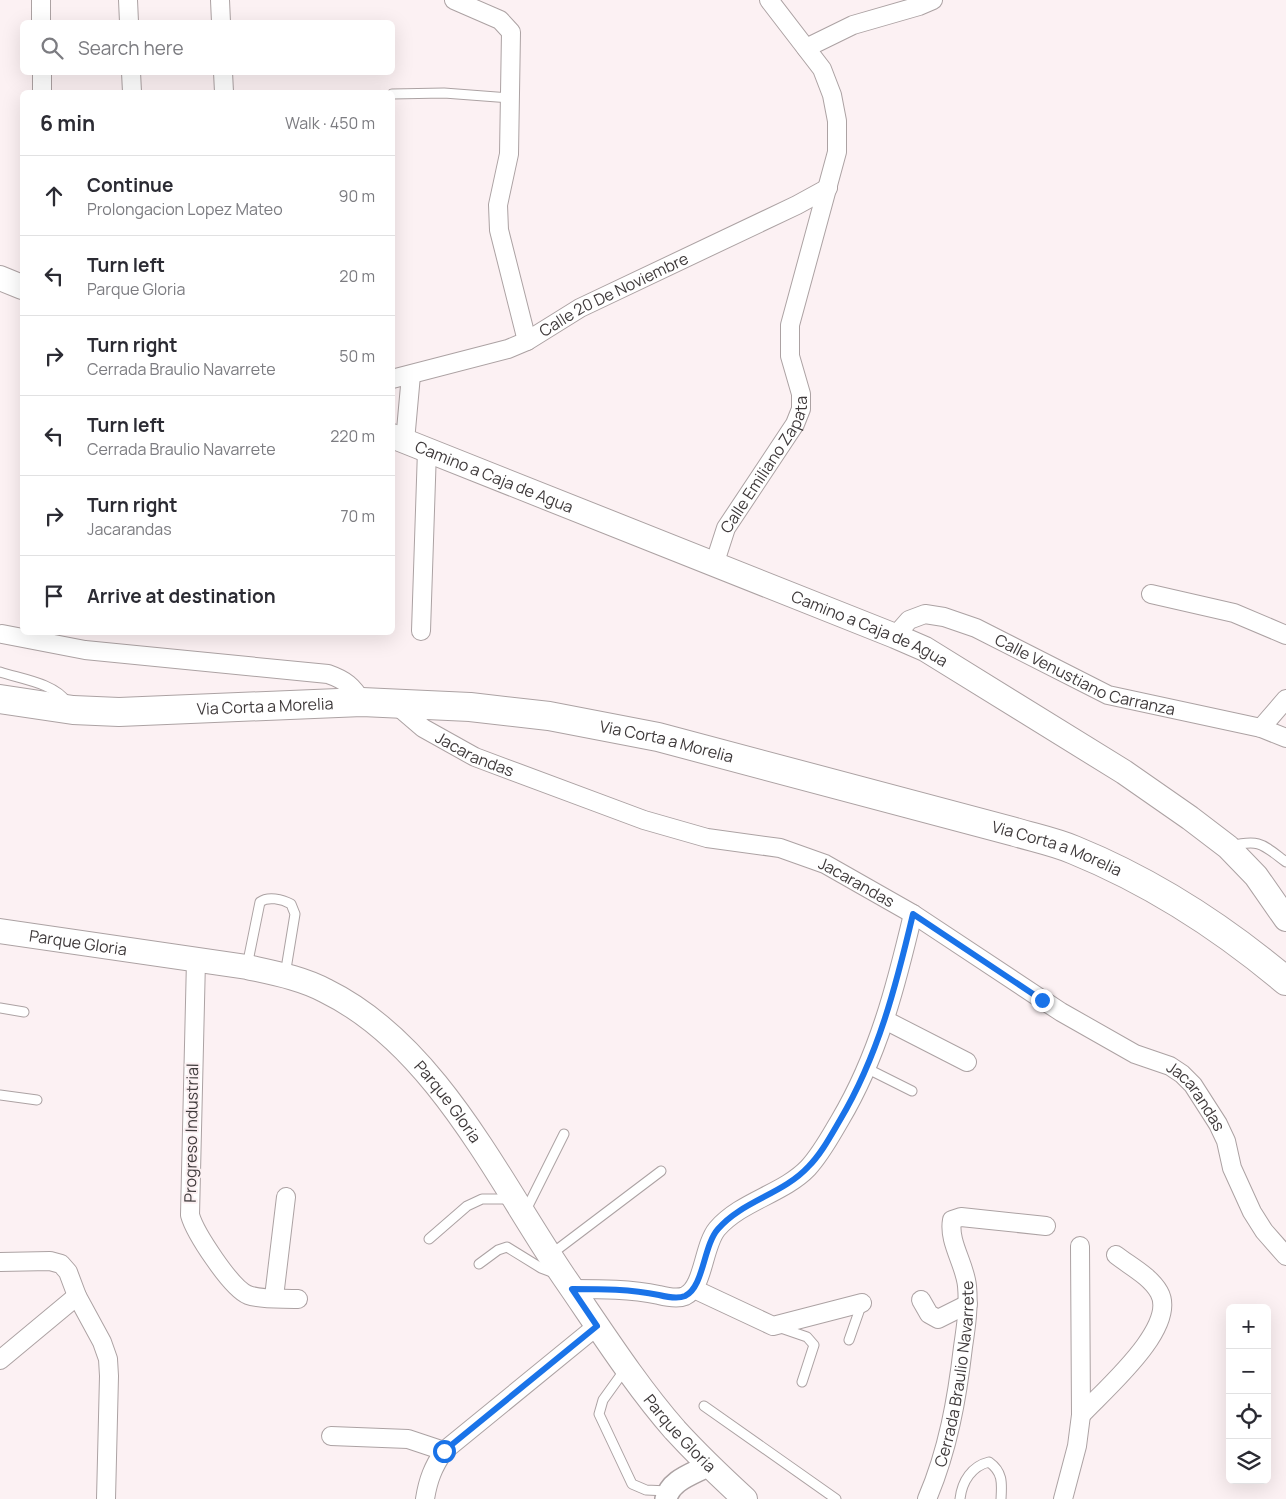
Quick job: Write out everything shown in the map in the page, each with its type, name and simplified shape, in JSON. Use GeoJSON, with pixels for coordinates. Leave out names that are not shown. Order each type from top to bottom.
{"type":"FeatureCollection","features":[{"type":"Feature","properties":{"kind":"main road"},"geometry":{"type":"LineString","coordinates":[[0,278],[20,286]]}},
{"type":"Feature","properties":{"kind":"main road","name":"Camino a Caja de Agua"},"geometry":{"type":"LineString","coordinates":[[398,438],[895,636],[925,650],[1124,772],[1228,847],[1256,876],[1286,919]]}},
{"type":"Feature","properties":{"kind":"main road","name":"Via Corta a Morelia"},"geometry":{"type":"LineString","coordinates":[[0,699],[73,710],[162,711],[393,702],[549,716],[658,736],[1016,832],[1072,849],[1125,873],[1175,901],[1286,981]]}},
{"type":"Feature","properties":{"kind":"main road","name":"Parque Gloria"},"geometry":{"type":"LineString","coordinates":[[0,931],[247,967],[284,975],[326,991],[366,1015],[399,1044],[441,1090],[568,1283],[626,1367],[676,1431],[745,1499]]}},
{"type":"Feature","properties":{"kind":"street"},"geometry":{"type":"LineString","coordinates":[[40,0],[41,20]]}},
{"type":"Feature","properties":{"kind":"street"},"geometry":{"type":"LineString","coordinates":[[128,0],[129,20]]}},
{"type":"Feature","properties":{"kind":"street"},"geometry":{"type":"LineString","coordinates":[[220,0],[221,20]]}},
{"type":"Feature","properties":{"kind":"street"},"geometry":{"type":"LineString","coordinates":[[454,0],[500,20],[511,32],[509,154],[498,204],[499,230],[528,341]]}},
{"type":"Feature","properties":{"kind":"street","name":"Calle Emiliano Zapata"},"geometry":{"type":"LineString","coordinates":[[714,565],[726,528],[795,424],[801,409],[801,394],[790,356],[790,325],[837,152],[837,121],[832,95],[822,69],[769,0]]}},
{"type":"Feature","properties":{"kind":"street"},"geometry":{"type":"LineString","coordinates":[[806,48],[853,25],[919,6],[932,0]]}},
{"type":"Feature","properties":{"kind":"street"},"geometry":{"type":"LineString","coordinates":[[42,75],[42,90]]}},
{"type":"Feature","properties":{"kind":"street"},"geometry":{"type":"LineString","coordinates":[[131,75],[132,90]]}},
{"type":"Feature","properties":{"kind":"street"},"geometry":{"type":"LineString","coordinates":[[223,75],[224,90]]}},
{"type":"Feature","properties":{"kind":"street","name":"Calle 20 De Noviembre"},"geometry":{"type":"LineString","coordinates":[[395,378],[508,349],[528,341],[580,308],[797,205],[828,188]]}},
{"type":"Feature","properties":{"kind":"street"},"geometry":{"type":"LineString","coordinates":[[398,438],[411,374]]}},
{"type":"Feature","properties":{"kind":"street"},"geometry":{"type":"LineString","coordinates":[[421,631],[427,450]]}},
{"type":"Feature","properties":{"kind":"street"},"geometry":{"type":"LineString","coordinates":[[1151,594],[1234,613],[1286,635]]}},
{"type":"Feature","properties":{"kind":"street","name":"Calle Venustiano Carranza"},"geometry":{"type":"LineString","coordinates":[[895,636],[909,620],[925,614],[944,617],[976,628],[1108,695],[1261,728],[1286,738]]}},
{"type":"Feature","properties":{"kind":"street"},"geometry":{"type":"LineString","coordinates":[[2,634],[84,650],[328,674],[343,679],[354,688],[362,702]]}},
{"type":"Feature","properties":{"kind":"street"},"geometry":{"type":"LineString","coordinates":[[1261,728],[1286,699]]}},
{"type":"Feature","properties":{"kind":"street","name":"Jacarandas"},"geometry":{"type":"LineString","coordinates":[[393,702],[423,728],[475,757],[676,830],[707,838],[780,848],[802,854],[825,864],[913,914],[1061,1012],[1135,1054],[1170,1066],[1193,1085],[1218,1124],[1226,1141],[1232,1168],[1252,1212],[1264,1231],[1286,1256]]}},
{"type":"Feature","properties":{"kind":"street"},"geometry":{"type":"LineString","coordinates":[[568,1283],[670,1297],[685,1296],[694,1289],[709,1244],[717,1230],[729,1218],[789,1184],[808,1168],[825,1146],[868,1069],[885,1020],[913,914]]}},
{"type":"Feature","properties":{"kind":"street","name":"Progreso Industrial"},"geometry":{"type":"LineString","coordinates":[[196,960],[190,1215],[196,1230],[240,1290],[253,1296],[298,1299]]}},
{"type":"Feature","properties":{"kind":"street"},"geometry":{"type":"LineString","coordinates":[[885,1020],[967,1062]]}},
{"type":"Feature","properties":{"kind":"street"},"geometry":{"type":"LineString","coordinates":[[274,1297],[286,1198]]}},
{"type":"Feature","properties":{"kind":"street","name":"Cerrada Braulio Navarrete"},"geometry":{"type":"LineString","coordinates":[[927,1499],[937,1476],[952,1424],[968,1304],[967,1284],[963,1265],[950,1230],[952,1220],[961,1217],[1046,1226]]}},
{"type":"Feature","properties":{"kind":"street"},"geometry":{"type":"LineString","coordinates":[[1063,1499],[1075,1454],[1081,1415],[1080,1246]]}},
{"type":"Feature","properties":{"kind":"street"},"geometry":{"type":"LineString","coordinates":[[1081,1415],[1147,1344],[1159,1325],[1164,1308],[1160,1293],[1147,1278],[1116,1255]]}},
{"type":"Feature","properties":{"kind":"street"},"geometry":{"type":"LineString","coordinates":[[0,1262],[50,1261],[61,1264],[68,1272],[77,1296],[102,1342],[108,1359],[106,1499]]}},
{"type":"Feature","properties":{"kind":"street"},"geometry":{"type":"LineString","coordinates":[[694,1289],[773,1326],[862,1303]]}},
{"type":"Feature","properties":{"kind":"street"},"geometry":{"type":"LineString","coordinates":[[0,1360],[77,1296]]}},
{"type":"Feature","properties":{"kind":"street"},"geometry":{"type":"LineString","coordinates":[[921,1300],[929,1314],[938,1319],[968,1304]]}},
{"type":"Feature","properties":{"kind":"street"},"geometry":{"type":"LineString","coordinates":[[425,1499],[434,1466],[444,1451],[597,1326]]}},
{"type":"Feature","properties":{"kind":"street"},"geometry":{"type":"LineString","coordinates":[[331,1436],[408,1439],[444,1451]]}},
{"type":"Feature","properties":{"kind":"street"},"geometry":{"type":"LineString","coordinates":[[667,1495],[675,1483],[709,1465]]}},
{"type":"Feature","properties":{"kind":"lane"},"geometry":{"type":"LineString","coordinates":[[395,94],[444,93],[511,98]]}},
{"type":"Feature","properties":{"kind":"lane"},"geometry":{"type":"LineString","coordinates":[[0,672],[52,689],[63,696],[73,710]]}},
{"type":"Feature","properties":{"kind":"lane"},"geometry":{"type":"LineString","coordinates":[[1228,847],[1251,842],[1264,845],[1286,862]]}},
{"type":"Feature","properties":{"kind":"lane"},"geometry":{"type":"LineString","coordinates":[[247,967],[260,902],[270,898],[286,901],[295,908],[295,914],[284,975]]}},
{"type":"Feature","properties":{"kind":"lane"},"geometry":{"type":"LineString","coordinates":[[0,1008],[24,1012]]}},
{"type":"Feature","properties":{"kind":"lane"},"geometry":{"type":"LineString","coordinates":[[868,1069],[912,1091]]}},
{"type":"Feature","properties":{"kind":"lane"},"geometry":{"type":"LineString","coordinates":[[0,1095],[37,1100]]}},
{"type":"Feature","properties":{"kind":"lane"},"geometry":{"type":"LineString","coordinates":[[429,1239],[467,1206],[482,1199],[518,1207],[564,1134]]}},
{"type":"Feature","properties":{"kind":"lane"},"geometry":{"type":"LineString","coordinates":[[550,1255],[661,1171]]}},
{"type":"Feature","properties":{"kind":"lane"},"geometry":{"type":"LineString","coordinates":[[479,1264],[498,1250],[507,1248],[568,1283]]}},
{"type":"Feature","properties":{"kind":"lane"},"geometry":{"type":"LineString","coordinates":[[849,1340],[862,1303]]}},
{"type":"Feature","properties":{"kind":"lane"},"geometry":{"type":"LineString","coordinates":[[773,1326],[812,1340],[814,1350],[802,1382]]}},
{"type":"Feature","properties":{"kind":"lane"},"geometry":{"type":"LineString","coordinates":[[626,1367],[600,1407],[601,1421],[632,1484],[646,1490],[667,1495]]}},
{"type":"Feature","properties":{"kind":"lane"},"geometry":{"type":"LineString","coordinates":[[704,1406],[836,1499]]}},
{"type":"Feature","properties":{"kind":"lane"},"geometry":{"type":"LineString","coordinates":[[960,1499],[969,1474],[978,1464],[989,1462],[998,1468],[1002,1482],[1001,1499]]}},
{"type":"Feature","properties":{"kind":"route"},"geometry":{"type":"LineString","coordinates":[[444,1451],[597,1326],[572,1289],[621,1289],[670,1297],[685,1296],[694,1289],[700,1276],[709,1244],[717,1230],[729,1218],[789,1184],[808,1168],[825,1146],[868,1069],[899,972],[913,914],[1042,1000]]}}]}
